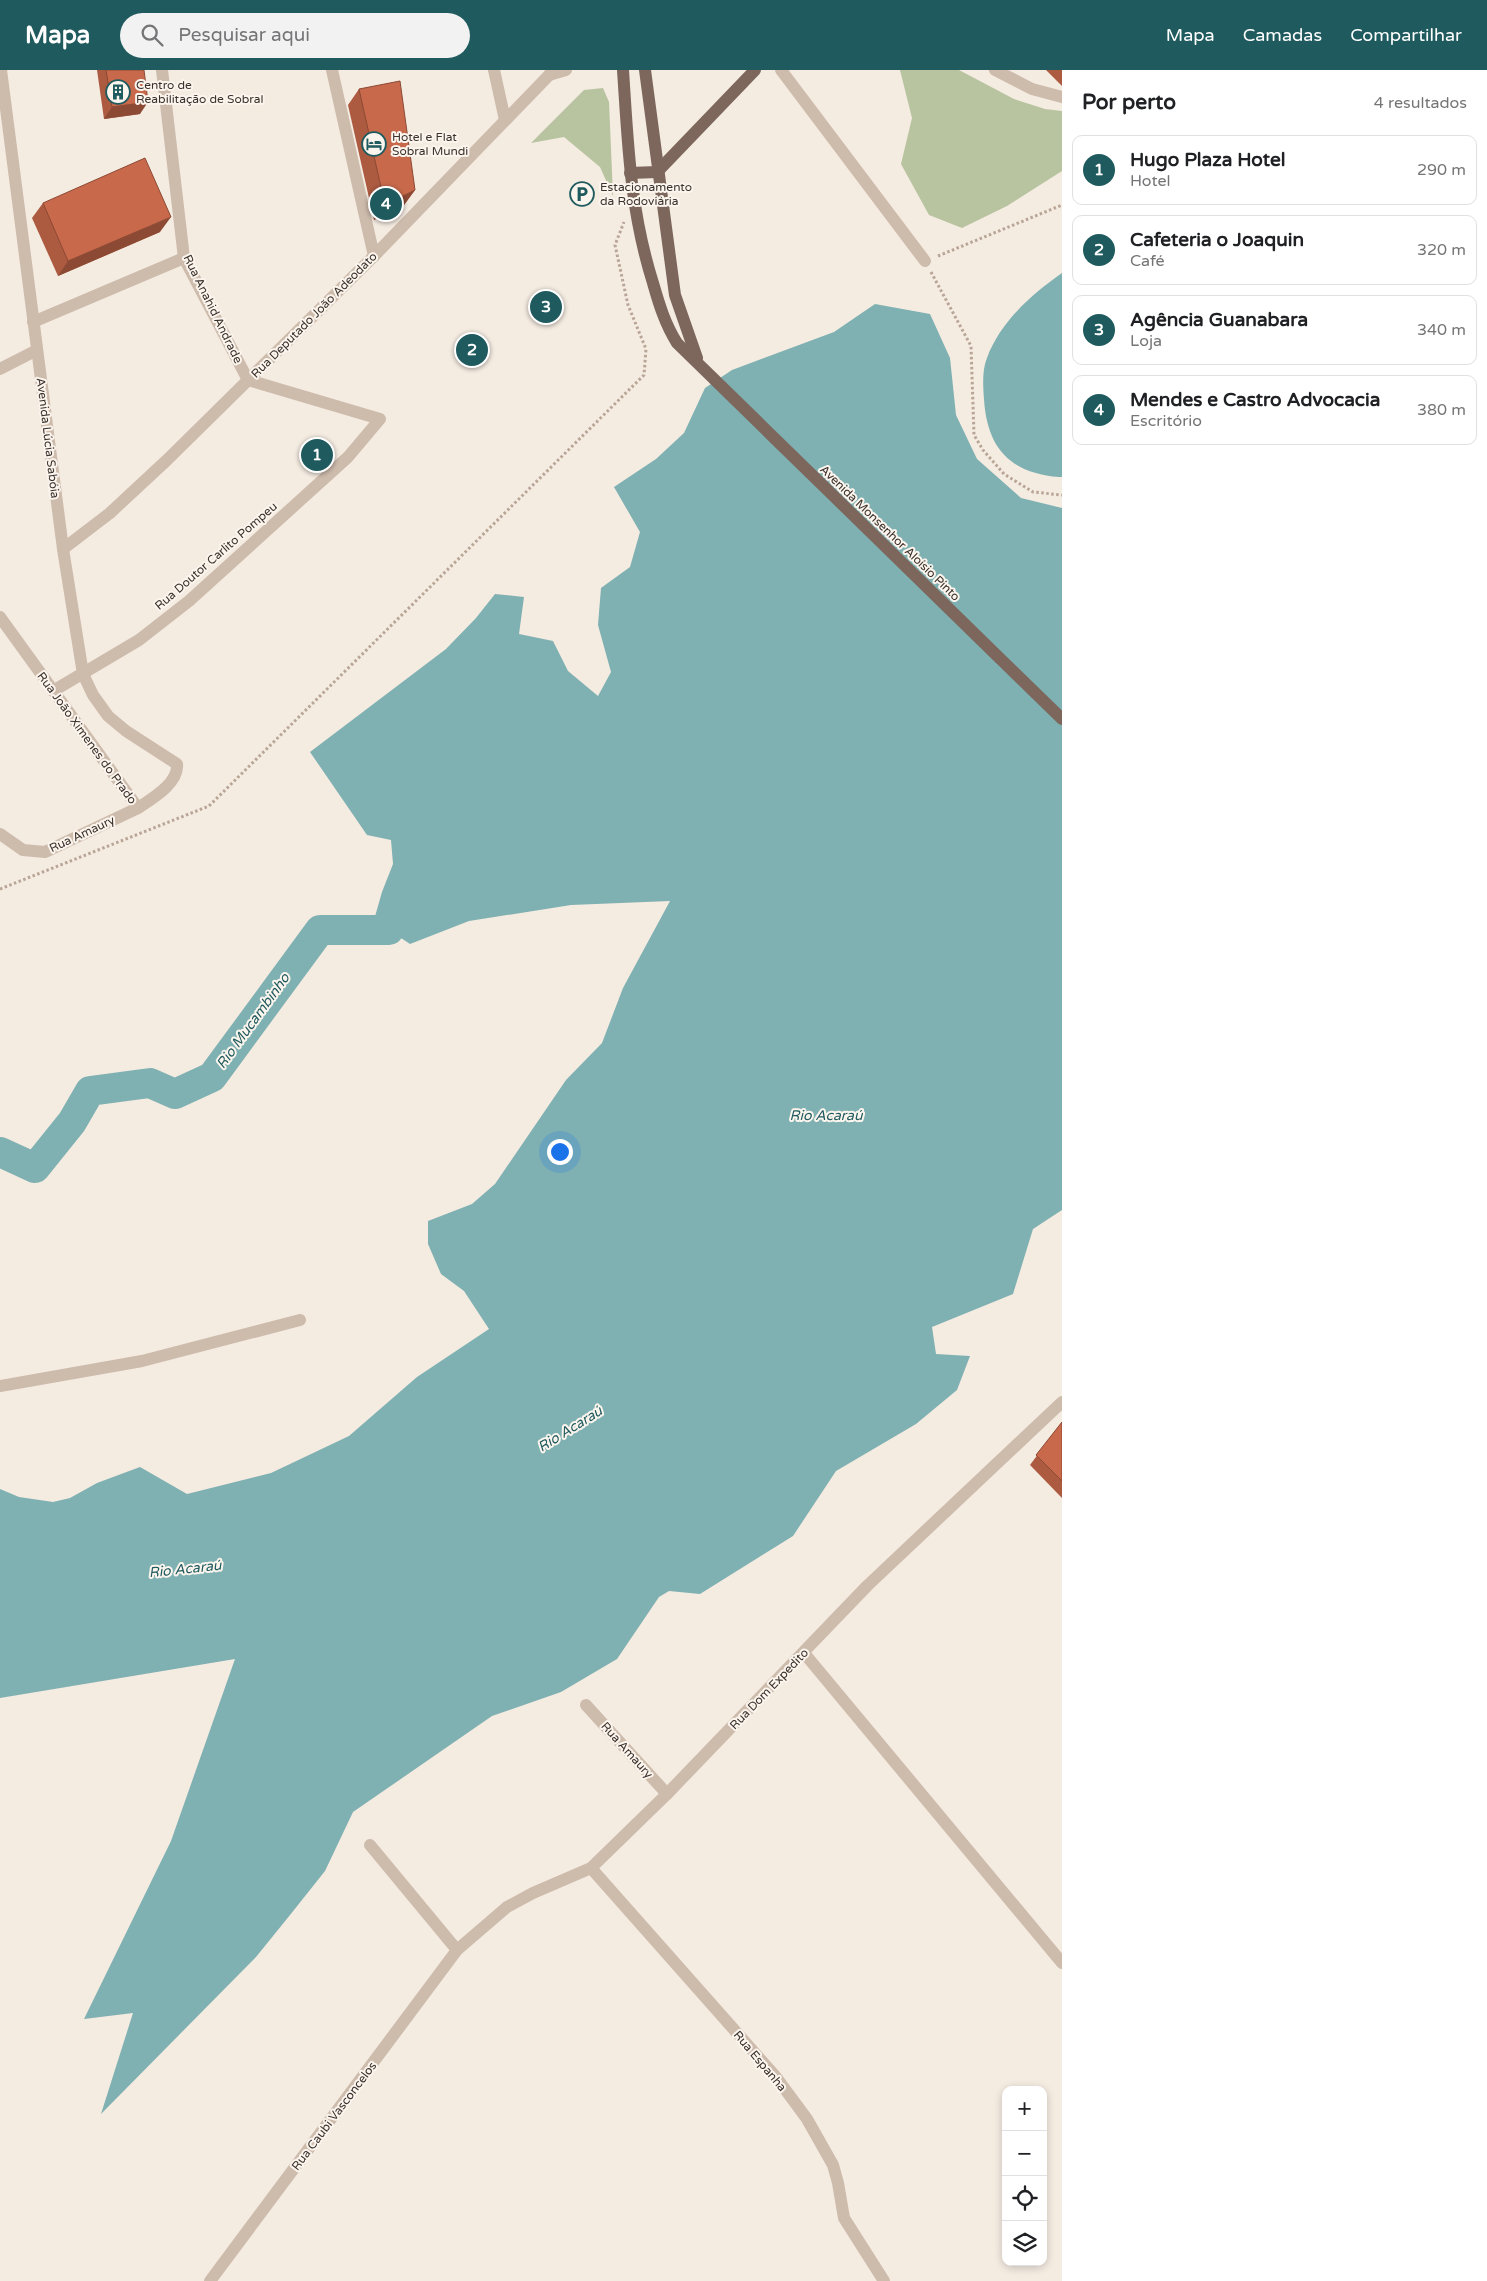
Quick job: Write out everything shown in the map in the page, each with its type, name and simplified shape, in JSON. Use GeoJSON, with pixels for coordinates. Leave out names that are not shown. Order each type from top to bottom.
{"type":"FeatureCollection","features":[{"type":"Feature","properties":{"kind":"main road","name":"Avenida Monsenhor Aloísio Pinto"},"geometry":{"type":"LineString","coordinates":[[622,70],[635,216],[646,262],[664,318],[677,343],[1062,719]]}},
{"type":"Feature","properties":{"kind":"main road","name":"Avenida Monsenhor Aloísio Pinto"},"geometry":{"type":"LineString","coordinates":[[645,70],[657,172],[675,295],[700,365]]}},
{"type":"Feature","properties":{"kind":"main road"},"geometry":{"type":"LineString","coordinates":[[630,174],[657,172],[756,70]]}},
{"type":"Feature","properties":{"kind":"street","name":"Avenida Lúcia Sabóia"},"geometry":{"type":"LineString","coordinates":[[1,70],[63,549],[83,674],[93,695],[108,716],[126,731],[177,764]]}},
{"type":"Feature","properties":{"kind":"street","name":"Rua Anahid Andrade"},"geometry":{"type":"LineString","coordinates":[[162,70],[184,258],[248,380]]}},
{"type":"Feature","properties":{"kind":"street"},"geometry":{"type":"LineString","coordinates":[[332,70],[374,256]]}},
{"type":"Feature","properties":{"kind":"street"},"geometry":{"type":"LineString","coordinates":[[494,70],[505,120]]}},
{"type":"Feature","properties":{"kind":"street"},"geometry":{"type":"LineString","coordinates":[[552,73],[566,70]]}},
{"type":"Feature","properties":{"kind":"street"},"geometry":{"type":"LineString","coordinates":[[781,70],[925,261]]}},
{"type":"Feature","properties":{"kind":"street"},"geometry":{"type":"LineString","coordinates":[[995,70],[1032,89],[1062,97]]}},
{"type":"Feature","properties":{"kind":"street","name":"Rua Deputado João Adeodato"},"geometry":{"type":"LineString","coordinates":[[63,549],[110,513],[248,380],[374,256],[552,73]]}},
{"type":"Feature","properties":{"kind":"street"},"geometry":{"type":"LineString","coordinates":[[33,322],[184,258]]}},
{"type":"Feature","properties":{"kind":"street"},"geometry":{"type":"LineString","coordinates":[[0,369],[37,350]]}},
{"type":"Feature","properties":{"kind":"street","name":"Rua Doutor Carlito Pompeu"},"geometry":{"type":"LineString","coordinates":[[53,691],[138,640],[189,600],[348,457],[380,419],[248,380]]}},
{"type":"Feature","properties":{"kind":"street","name":"Rua João Ximenes do Prado"},"geometry":{"type":"LineString","coordinates":[[0,617],[138,808],[155,797],[176,777],[177,764]]}},
{"type":"Feature","properties":{"kind":"street","name":"Rua Amaury"},"geometry":{"type":"LineString","coordinates":[[0,834],[23,850],[45,852],[138,808]]}},
{"type":"Feature","properties":{"kind":"street"},"geometry":{"type":"LineString","coordinates":[[0,1386],[142,1361],[300,1320]]}},
{"type":"Feature","properties":{"kind":"street","name":"Rua Dom Expedito"},"geometry":{"type":"LineString","coordinates":[[457,1950],[507,1907],[533,1893],[591,1868],[667,1794],[867,1586],[1062,1402]]}},
{"type":"Feature","properties":{"kind":"street"},"geometry":{"type":"LineString","coordinates":[[804,1652],[1062,1963]]}},
{"type":"Feature","properties":{"kind":"street","name":"Rua Amaury"},"geometry":{"type":"LineString","coordinates":[[586,1705],[667,1794]]}},
{"type":"Feature","properties":{"kind":"street"},"geometry":{"type":"LineString","coordinates":[[370,1845],[457,1950]]}},
{"type":"Feature","properties":{"kind":"street","name":"Rua Espanha"},"geometry":{"type":"LineString","coordinates":[[591,1868],[776,2077],[807,2119],[832,2165],[838,2182],[844,2218],[884,2281]]}},
{"type":"Feature","properties":{"kind":"street","name":"Rua Caubi Vasconcelos"},"geometry":{"type":"LineString","coordinates":[[210,2281],[457,1950]]}},
{"type":"Feature","properties":{"kind":"path"},"geometry":{"type":"LineString","coordinates":[[1062,205],[925,261],[971,346],[974,435],[983,450],[1004,474],[1033,492],[1062,495]]}},
{"type":"Feature","properties":{"kind":"path"},"geometry":{"type":"LineString","coordinates":[[0,889],[210,806],[644,375],[646,349],[628,305],[615,245],[623,223],[635,216]]}},
{"type":"Feature","properties":{"kind":"green space"},"geometry":{"type":"Polygon","coordinates":[[[900,70],[959,70],[1014,99],[1045,109],[1062,111],[1062,171],[1007,206],[962,228],[929,215],[901,164],[912,118],[900,70]]]}},
{"type":"Feature","properties":{"kind":"green space"},"geometry":{"type":"Polygon","coordinates":[[[603,88],[609,102],[613,196],[600,167],[564,137],[531,143],[584,90],[603,88]]]}},
{"type":"Feature","properties":{"kind":"water"},"geometry":{"type":"Polygon","coordinates":[[[1062,273],[1062,477],[1059,477],[1042,475],[1027,470],[1004,455],[990,431],[986,416],[983,378],[985,363],[1000,332],[1018,310],[1039,290],[1062,273]]]}},
{"type":"Feature","properties":{"kind":"water","name":"Rio Acaraú"},"geometry":{"type":"Polygon","coordinates":[[[875,304],[930,314],[950,358],[956,415],[977,459],[1021,498],[1062,508],[1062,1210],[1033,1229],[1013,1294],[932,1327],[936,1354],[970,1356],[957,1390],[916,1424],[836,1471],[793,1536],[700,1594],[669,1591],[659,1597],[617,1659],[561,1692],[492,1716],[353,1812],[325,1871],[256,1957],[101,2114],[133,2013],[84,2019],[171,1841],[235,1659],[0,1698],[0,1489],[19,1497],[53,1502],[70,1498],[97,1483],[140,1467],[187,1494],[271,1473],[349,1436],[417,1377],[489,1329],[464,1291],[441,1274],[428,1244],[428,1221],[472,1204],[495,1184],[566,1080],[602,1043],[623,988],[670,901],[571,905],[469,921],[410,944],[374,920],[393,864],[391,840],[367,835],[310,752],[446,649],[476,618],[495,594],[524,597],[519,634],[553,641],[568,671],[598,696],[611,672],[598,625],[601,588],[630,567],[640,532],[614,487],[656,459],[684,433],[705,388],[732,370],[834,332],[875,304]]]}},
{"type":"Feature","properties":{"kind":"building"},"geometry":{"type":"Polygon","coordinates":[[[106,70],[144,70],[148,102],[112,107],[106,70]]]}},
{"type":"Feature","properties":{"kind":"building"},"geometry":{"type":"Polygon","coordinates":[[[400,81],[415,190],[385,205],[359,89],[400,81]]]}},
{"type":"Feature","properties":{"kind":"building"},"geometry":{"type":"Polygon","coordinates":[[[145,158],[171,217],[68,261],[43,203],[145,158]]]}},
{"type":"Feature","properties":{"kind":"building"},"geometry":{"type":"Polygon","coordinates":[[[1062,1422],[1062,1481],[1036,1455],[1062,1422]]]}},
{"type":"Feature","properties":{"kind":"waterway","name":"Rio Mucambinho"},"geometry":{"type":"LineString","coordinates":[[0,1152],[35,1168],[72,1122],[90,1091],[150,1083],[175,1094],[212,1077],[320,930],[389,930]]}},
{"type":"Feature","properties":{"kind":"place","name":"Centro de Reabilitação de Sobral"},"geometry":{"type":"Point","coordinates":[118,92]}},
{"type":"Feature","properties":{"kind":"place","name":"Hotel e Flat Sobral Mundi"},"geometry":{"type":"Point","coordinates":[374,144]}},
{"type":"Feature","properties":{"kind":"place","name":"Estacionamento da Rodoviária"},"geometry":{"type":"Point","coordinates":[582,194]}},
{"type":"Feature","properties":{"kind":"place","name":"Mendes e Castro Advocacia"},"geometry":{"type":"Point","coordinates":[386,204]}},
{"type":"Feature","properties":{"kind":"place","name":"Agência Guanabara"},"geometry":{"type":"Point","coordinates":[546,307]}},
{"type":"Feature","properties":{"kind":"place","name":"Cafeteria o Joaquin"},"geometry":{"type":"Point","coordinates":[472,350]}},
{"type":"Feature","properties":{"kind":"place","name":"Hugo Plaza Hotel"},"geometry":{"type":"Point","coordinates":[317,455]}}]}
